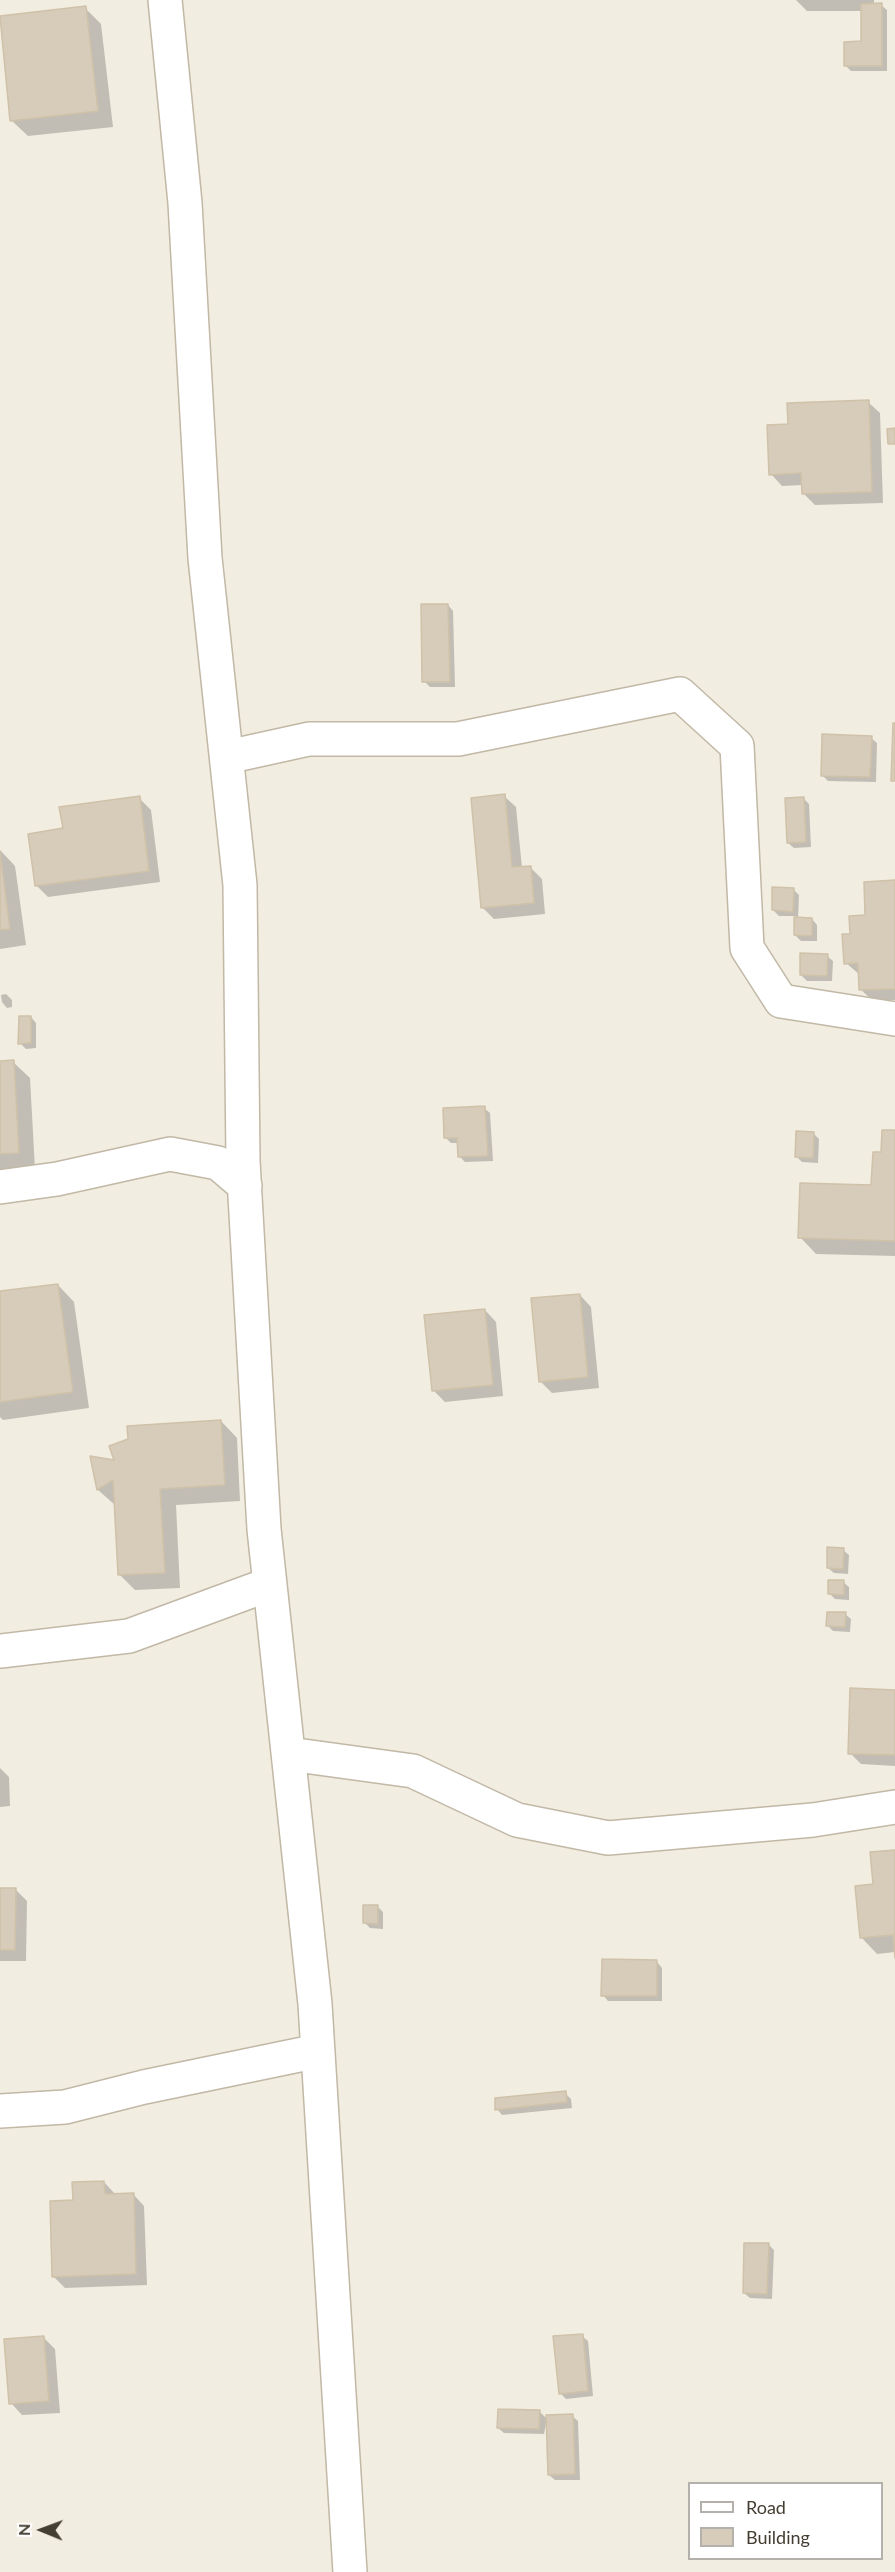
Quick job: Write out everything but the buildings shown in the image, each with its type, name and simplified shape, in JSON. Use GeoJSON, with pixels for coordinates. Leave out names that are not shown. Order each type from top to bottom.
{"type":"FeatureCollection","features":[{"type":"Feature","properties":{"kind":"street"},"geometry":{"type":"LineString","coordinates":[[165,0],[185,203],[206,558],[240,885],[245,1186],[264,1529],[318,2051],[350,2572]]}},
{"type":"Feature","properties":{"kind":"street"},"geometry":{"type":"LineString","coordinates":[[226,757],[309,738],[458,739],[680,694],[737,746],[747,948],[781,1001],[895,1018]]}},
{"type":"Feature","properties":{"kind":"street"},"geometry":{"type":"LineString","coordinates":[[0,1187],[57,1179],[170,1154],[218,1162],[245,1186]]}},
{"type":"Feature","properties":{"kind":"street"},"geometry":{"type":"LineString","coordinates":[[0,1651],[129,1636],[270,1584]]}},
{"type":"Feature","properties":{"kind":"street"},"geometry":{"type":"LineString","coordinates":[[289,1754],[413,1771],[518,1820],[608,1839],[813,1820],[895,1807]]}},
{"type":"Feature","properties":{"kind":"street"},"geometry":{"type":"LineString","coordinates":[[0,2111],[65,2107],[144,2087],[318,2051]]}}]}
